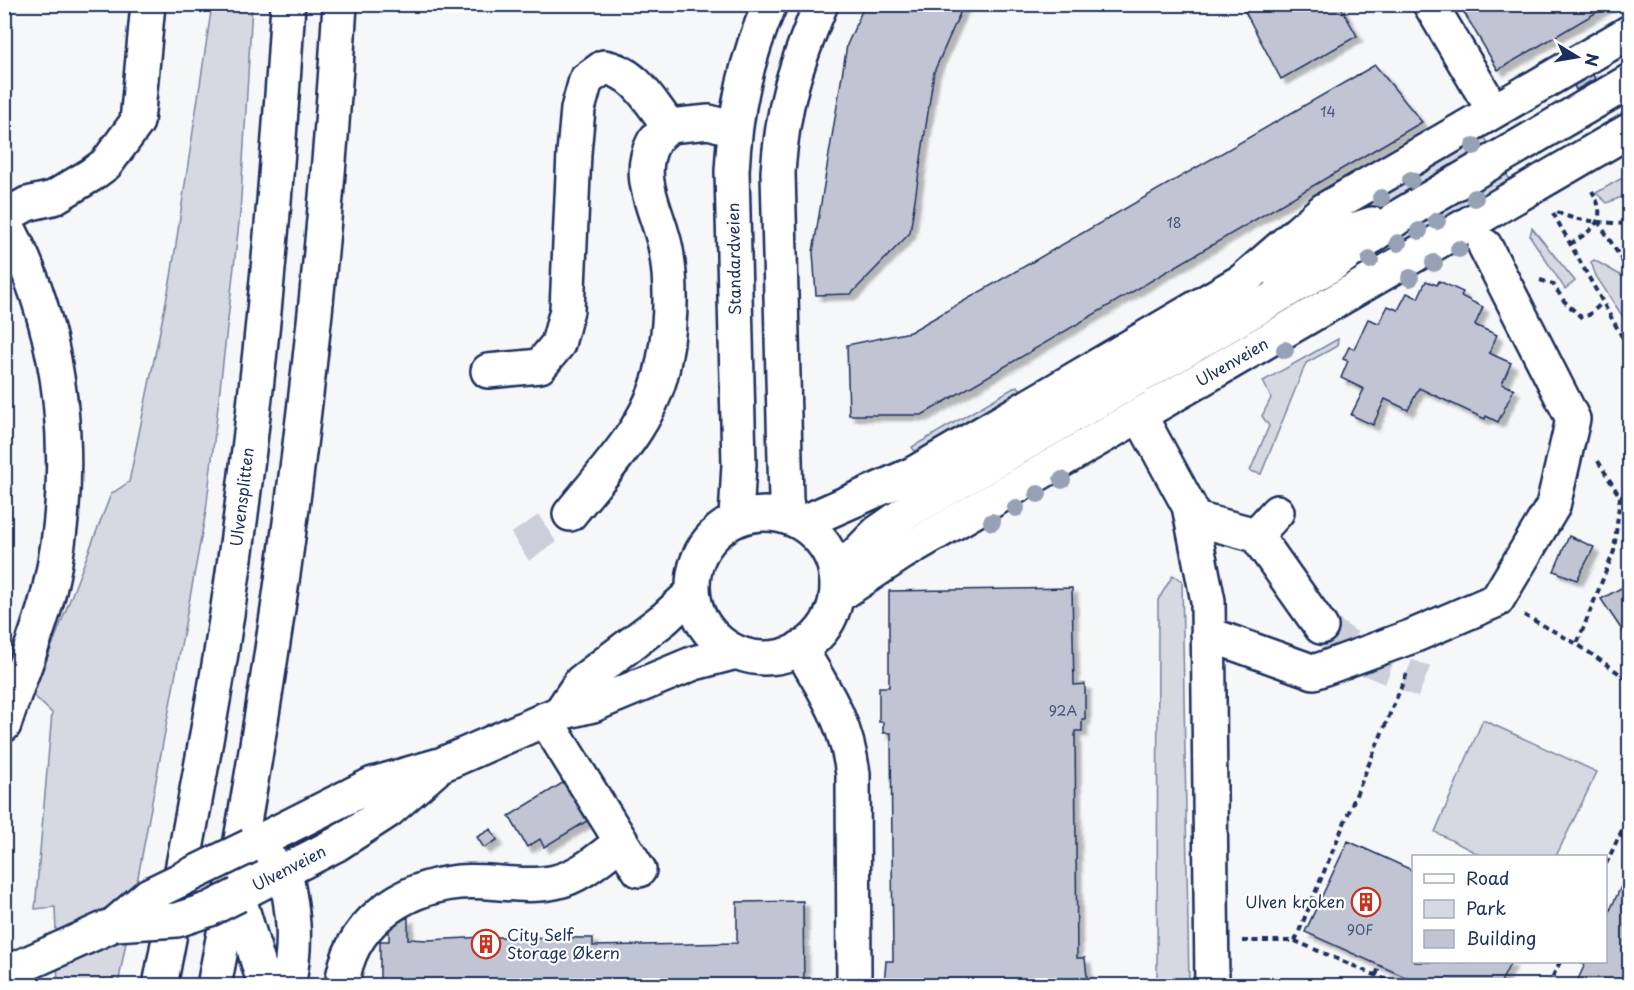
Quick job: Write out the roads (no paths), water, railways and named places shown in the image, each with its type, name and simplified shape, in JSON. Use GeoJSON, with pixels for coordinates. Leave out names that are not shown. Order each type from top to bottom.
{"type":"FeatureCollection","features":[{"type":"Feature","properties":{"kind":"main road"},"geometry":{"type":"LineString","coordinates":[[4,725],[50,588],[64,490],[63,430],[44,321],[20,248],[4,219],[27,204],[53,198],[91,175],[106,164],[138,122],[148,4]]}},
{"type":"Feature","properties":{"kind":"main road","name":"Ulvensplitten"},"geometry":{"type":"LineString","coordinates":[[160,986],[221,652],[240,520],[264,318],[288,4]]}},
{"type":"Feature","properties":{"kind":"main road"},"geometry":{"type":"LineString","coordinates":[[214,986],[245,826],[295,489],[321,264],[340,4]]}},
{"type":"Feature","properties":{"kind":"main road","name":"Standardveien"},"geometry":{"type":"LineString","coordinates":[[736,519],[739,464],[732,171],[734,129],[747,62],[770,4]]}},
{"type":"Feature","properties":{"kind":"main road"},"geometry":{"type":"LineString","coordinates":[[796,520],[760,514],[736,519],[718,531],[704,547],[695,567],[693,592],[695,606],[704,625],[721,643],[736,652],[765,658],[780,656],[800,648],[822,629],[833,611],[836,586],[830,555],[821,540],[796,520],[786,500],[778,172],[781,125],[788,92],[796,65],[821,4]]}},
{"type":"Feature","properties":{"kind":"main road"},"geometry":{"type":"LineString","coordinates":[[1430,4],[1483,93]]}},
{"type":"Feature","properties":{"kind":"main road","name":"Ulvenveien"},"geometry":{"type":"LineString","coordinates":[[1242,281],[1324,210],[1629,32]]}},
{"type":"Feature","properties":{"kind":"main road"},"geometry":{"type":"LineString","coordinates":[[488,371],[540,366],[558,344],[567,310],[574,153],[578,109],[586,80],[604,68],[618,69],[634,79],[669,126]]}},
{"type":"Feature","properties":{"kind":"main road","name":"Ulvenveien"},"geometry":{"type":"LineString","coordinates":[[836,586],[877,532],[904,514],[1331,265],[1403,214],[1629,81]]}},
{"type":"Feature","properties":{"kind":"main road"},"geometry":{"type":"LineString","coordinates":[[570,514],[635,433],[654,399],[664,360],[670,303],[666,248],[650,201],[647,167],[653,143],[669,126],[709,122],[734,129]]}},
{"type":"Feature","properties":{"kind":"main road","name":"Ulvenveien"},"geometry":{"type":"LineString","coordinates":[[836,586],[902,553],[1629,130]]}},
{"type":"Feature","properties":{"kind":"main road","name":"Ulvenveien"},"geometry":{"type":"LineString","coordinates":[[796,520],[913,474],[1242,281],[1318,241],[1403,214]]}},
{"type":"Feature","properties":{"kind":"main road"},"geometry":{"type":"LineString","coordinates":[[1208,634],[1314,672],[1424,631],[1497,600],[1553,506],[1573,419],[1485,246]]}},
{"type":"Feature","properties":{"kind":"main road"},"geometry":{"type":"LineString","coordinates":[[1140,416],[1190,506],[1208,601],[1212,986]]}},
{"type":"Feature","properties":{"kind":"main road"},"geometry":{"type":"LineString","coordinates":[[1192,518],[1266,523],[1321,627]]}},
{"type":"Feature","properties":{"kind":"main road"},"geometry":{"type":"LineString","coordinates":[[639,870],[621,842],[553,716],[581,682],[664,619],[693,592]]}},
{"type":"Feature","properties":{"kind":"main road"},"geometry":{"type":"LineString","coordinates":[[800,648],[840,717],[849,745],[853,774],[854,986]]}},
{"type":"Feature","properties":{"kind":"main road","name":"Ulvenveien"},"geometry":{"type":"LineString","coordinates":[[4,974],[115,924],[149,895],[373,784],[443,764],[553,716],[594,705],[694,663],[736,652]]}},
{"type":"Feature","properties":{"kind":"main road","name":"Ulvenveien"},"geometry":{"type":"LineString","coordinates":[[115,924],[177,920],[210,909],[337,844],[388,810],[443,764]]}},
{"type":"Feature","properties":{"kind":"main road"},"geometry":{"type":"LineString","coordinates":[[342,986],[343,970],[353,944],[364,927],[378,914],[406,897],[459,882],[525,884],[555,882],[574,876],[621,842]]}},
{"type":"Feature","properties":{"kind":"main road"},"geometry":{"type":"LineString","coordinates":[[265,986],[237,895],[250,846],[285,872],[295,937],[288,986]]}},
{"type":"Feature","properties":{"kind":"tunnel"},"geometry":{"type":"LineString","coordinates":[[520,547],[570,514]]}},
{"type":"Feature","properties":{"kind":"tunnel"},"geometry":{"type":"LineString","coordinates":[[1321,627],[1367,659],[1424,682]]}},
{"type":"Feature","properties":{"kind":"place","name":"Ulven kroken"},"geometry":{"type":"Point","coordinates":[1366,902]}},
{"type":"Feature","properties":{"kind":"place","name":"City Self Storage Økern"},"geometry":{"type":"Point","coordinates":[486,944]}}]}
